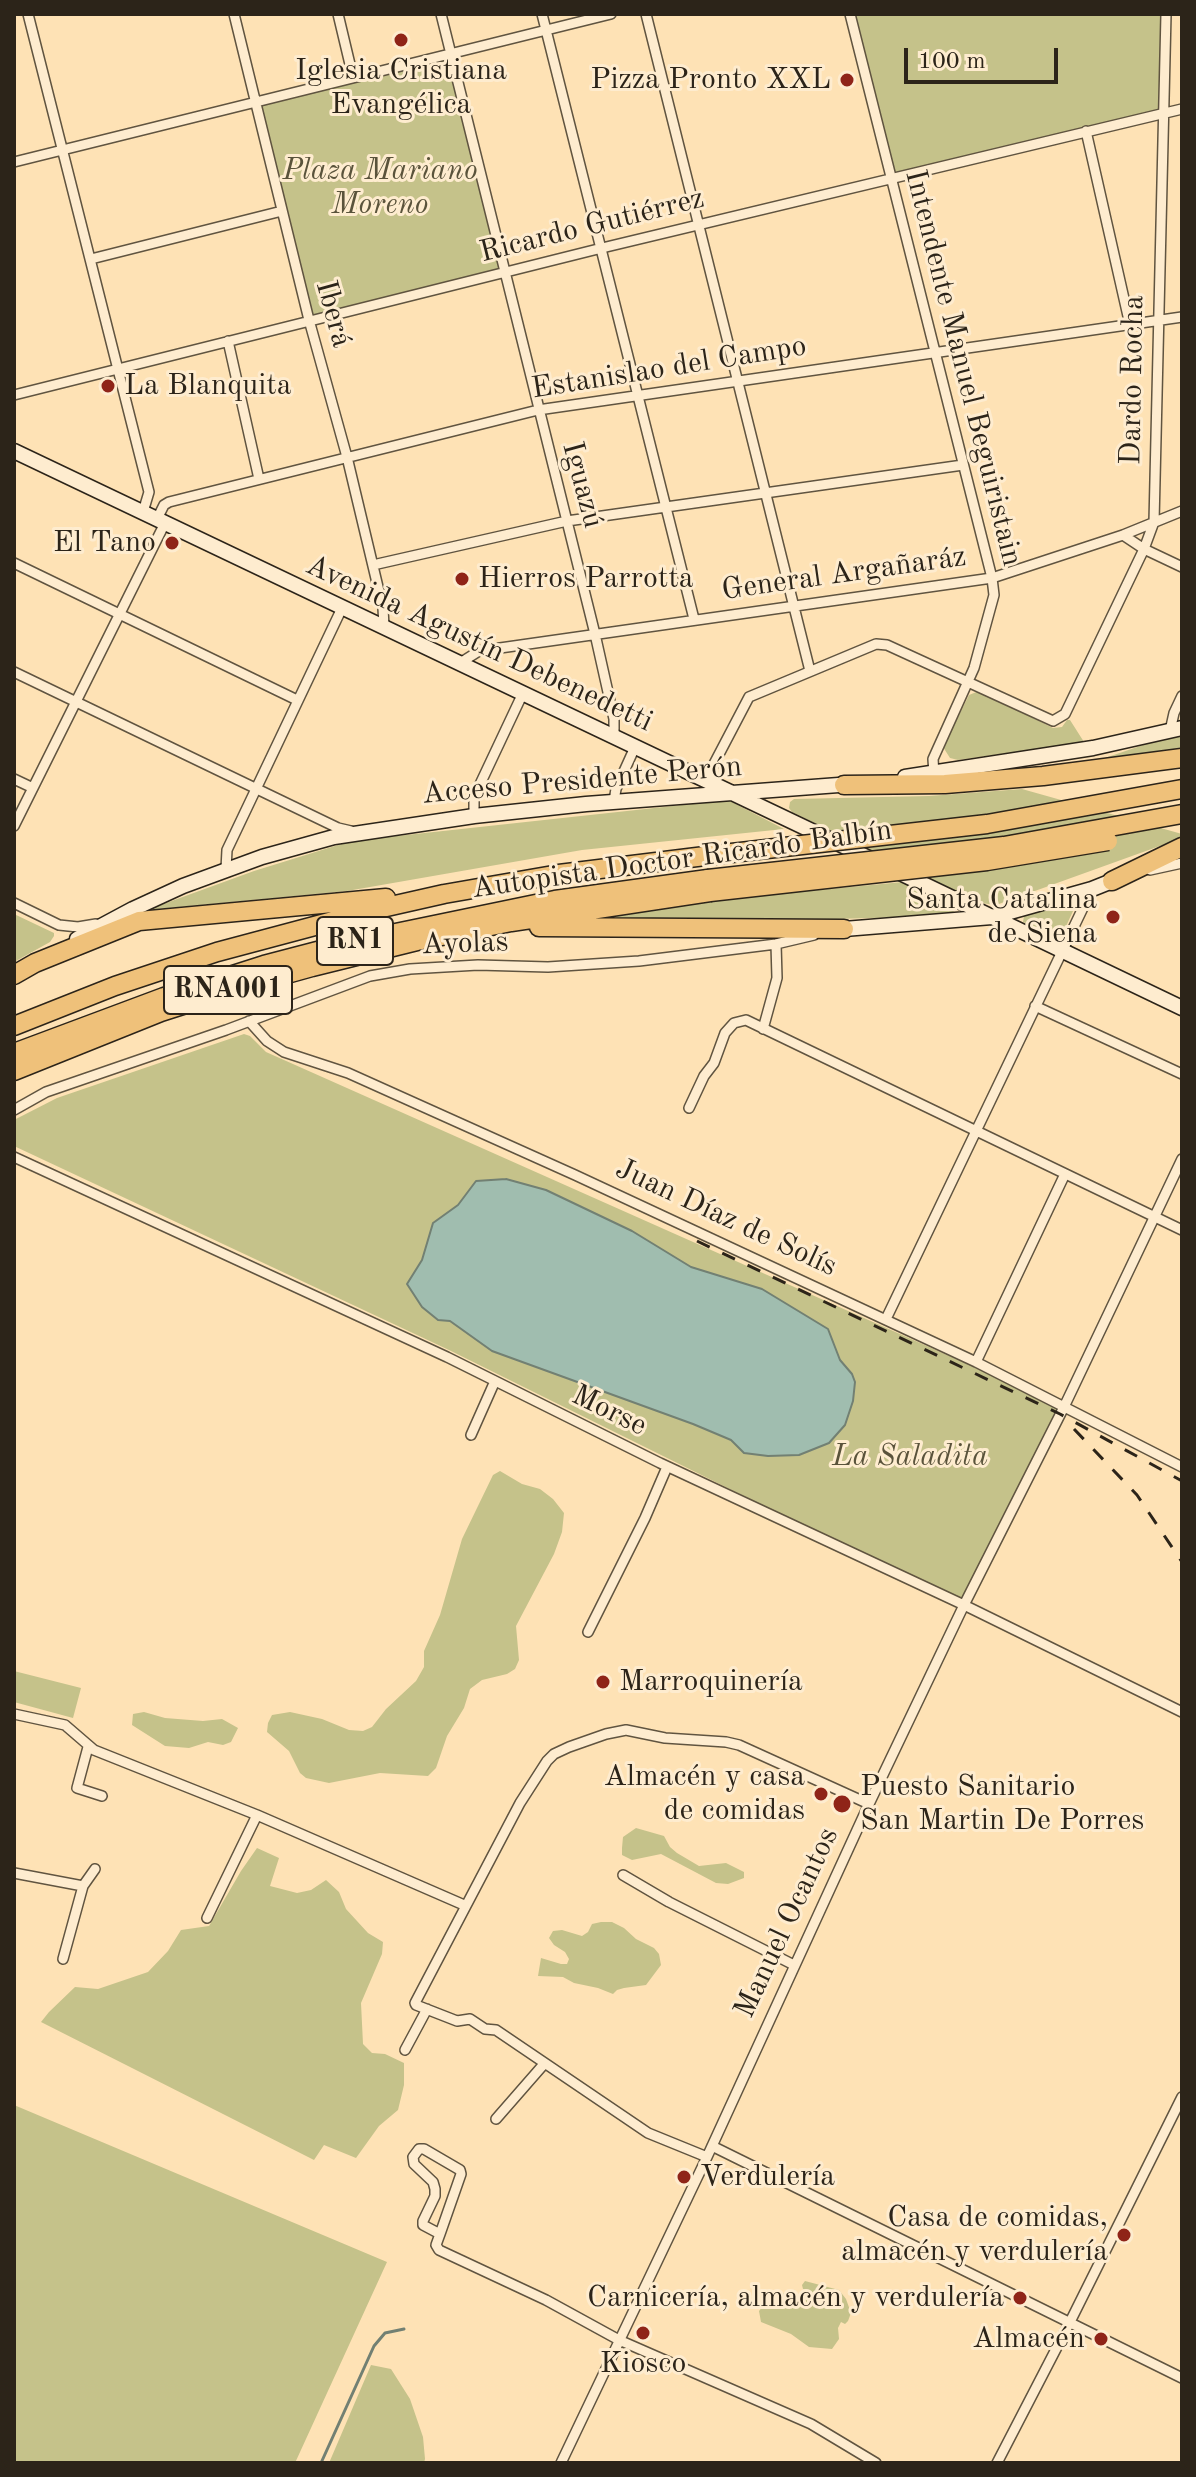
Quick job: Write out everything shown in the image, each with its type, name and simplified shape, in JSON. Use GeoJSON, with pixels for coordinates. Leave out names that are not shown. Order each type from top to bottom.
{"type":"FeatureCollection","features":[{"type":"Feature","properties":{"kind":"highway"},"geometry":{"type":"LineString","coordinates":[[844,785],[945,784],[1182,758]]}},
{"type":"Feature","properties":{"kind":"highway","name":"Autopista Doctor Ricardo Balbín"},"geometry":{"type":"LineString","coordinates":[[14,1026],[115,986],[217,952],[319,923],[444,894],[559,874],[987,824],[1182,789]]}},
{"type":"Feature","properties":{"kind":"highway","name":"Autopista Doctor Ricardo Balbín"},"geometry":{"type":"LineString","coordinates":[[14,1053],[164,997],[264,965],[352,942],[555,900],[709,886],[1004,846],[1182,814]]}},
{"type":"Feature","properties":{"kind":"highway","name":"RNA001"},"geometry":{"type":"LineString","coordinates":[[14,1071],[161,1012],[233,989],[449,934],[709,886],[987,861],[1182,827]]}},
{"type":"Feature","properties":{"kind":"highway"},"geometry":{"type":"LineString","coordinates":[[1112,881],[1182,847]]}},
{"type":"Feature","properties":{"kind":"highway"},"geometry":{"type":"LineString","coordinates":[[35,963],[139,921],[444,894]]}},
{"type":"Feature","properties":{"kind":"highway"},"geometry":{"type":"LineString","coordinates":[[449,934],[553,926],[844,929]]}},
{"type":"Feature","properties":{"kind":"highway","name":"Acceso Presidente Perón"},"geometry":{"type":"LineString","coordinates":[[14,975],[35,963]]}},
{"type":"Feature","properties":{"kind":"main road","name":"Avenida Agustín Debenedetti"},"geometry":{"type":"LineString","coordinates":[[14,451],[1182,1008]]}},
{"type":"Feature","properties":{"kind":"main road","name":"Acceso Presidente Perón"},"geometry":{"type":"LineString","coordinates":[[35,963],[103,923],[183,886],[291,848],[356,833],[614,801],[844,785],[934,774],[1105,746],[1176,730]]}},
{"type":"Feature","properties":{"kind":"main road"},"geometry":{"type":"LineString","coordinates":[[844,929],[992,917],[1112,881]]}},
{"type":"Feature","properties":{"kind":"street"},"geometry":{"type":"LineString","coordinates":[[14,826],[120,613],[155,518],[28,14]]}},
{"type":"Feature","properties":{"kind":"street","name":"Iberá"},"geometry":{"type":"LineString","coordinates":[[234,14],[309,320],[347,457],[383,608],[384,627]]}},
{"type":"Feature","properties":{"kind":"street"},"geometry":{"type":"LineString","coordinates":[[338,14],[353,77]]}},
{"type":"Feature","properties":{"kind":"street","name":"Iguazú"},"geometry":{"type":"LineString","coordinates":[[441,14],[595,634],[614,719],[614,737]]}},
{"type":"Feature","properties":{"kind":"street"},"geometry":{"type":"LineString","coordinates":[[542,14],[694,619]]}},
{"type":"Feature","properties":{"kind":"street"},"geometry":{"type":"LineString","coordinates":[[14,162],[611,14]]}},
{"type":"Feature","properties":{"kind":"street"},"geometry":{"type":"LineString","coordinates":[[646,14],[810,671]]}},
{"type":"Feature","properties":{"kind":"street","name":"Intendente Manuel Beguiristain"},"geometry":{"type":"LineString","coordinates":[[850,14],[994,595],[978,656],[933,759],[934,774]]}},
{"type":"Feature","properties":{"kind":"street","name":"Dardo Rocha"},"geometry":{"type":"LineString","coordinates":[[968,682],[1053,721],[1065,714],[1154,522],[1166,14]]}},
{"type":"Feature","properties":{"kind":"street","name":"Ricardo Gutiérrez"},"geometry":{"type":"LineString","coordinates":[[14,395],[891,177],[1182,109]]}},
{"type":"Feature","properties":{"kind":"street"},"geometry":{"type":"LineString","coordinates":[[1086,131],[1130,325]]}},
{"type":"Feature","properties":{"kind":"street"},"geometry":{"type":"LineString","coordinates":[[91,259],[282,211]]}},
{"type":"Feature","properties":{"kind":"street","name":"Estanislao del Campo"},"geometry":{"type":"LineString","coordinates":[[155,518],[169,502],[538,410],[1182,317]]}},
{"type":"Feature","properties":{"kind":"street"},"geometry":{"type":"LineString","coordinates":[[228,341],[259,479]]}},
{"type":"Feature","properties":{"kind":"street"},"geometry":{"type":"LineString","coordinates":[[373,565],[567,521],[963,465]]}},
{"type":"Feature","properties":{"kind":"street","name":"General Argañaráz"},"geometry":{"type":"LineString","coordinates":[[460,663],[479,651],[992,578],[1123,535],[1182,511]]}},
{"type":"Feature","properties":{"kind":"street"},"geometry":{"type":"LineString","coordinates":[[1123,535],[1182,567]]}},
{"type":"Feature","properties":{"kind":"street"},"geometry":{"type":"LineString","coordinates":[[14,563],[297,700]]}},
{"type":"Feature","properties":{"kind":"street"},"geometry":{"type":"LineString","coordinates":[[226,869],[227,850],[342,608]]}},
{"type":"Feature","properties":{"kind":"street"},"geometry":{"type":"LineString","coordinates":[[705,781],[745,703],[754,695],[882,643],[968,682]]}},
{"type":"Feature","properties":{"kind":"street"},"geometry":{"type":"LineString","coordinates":[[14,672],[338,828],[356,833]]}},
{"type":"Feature","properties":{"kind":"street"},"geometry":{"type":"LineString","coordinates":[[474,816],[474,797],[523,693]]}},
{"type":"Feature","properties":{"kind":"street"},"geometry":{"type":"LineString","coordinates":[[1176,730],[1174,713],[1182,696]]}},
{"type":"Feature","properties":{"kind":"street"},"geometry":{"type":"LineString","coordinates":[[614,801],[616,789],[635,747]]}},
{"type":"Feature","properties":{"kind":"street"},"geometry":{"type":"LineString","coordinates":[[14,779],[33,788]]}},
{"type":"Feature","properties":{"kind":"street"},"geometry":{"type":"LineString","coordinates":[[1112,881],[1182,863]]}},
{"type":"Feature","properties":{"kind":"street"},"geometry":{"type":"LineString","coordinates":[[886,1319],[1092,889]]}},
{"type":"Feature","properties":{"kind":"street"},"geometry":{"type":"LineString","coordinates":[[14,903],[67,926],[103,923]]}},
{"type":"Feature","properties":{"kind":"street","name":"Ayolas"},"geometry":{"type":"LineString","coordinates":[[14,1110],[46,1092],[249,1021],[349,982],[410,969],[478,965],[572,967],[639,961],[776,944],[844,929]]}},
{"type":"Feature","properties":{"kind":"street"},"geometry":{"type":"LineString","coordinates":[[763,1029],[777,978],[776,944]]}},
{"type":"Feature","properties":{"kind":"street"},"geometry":{"type":"LineString","coordinates":[[1035,1006],[1182,1074]]}},
{"type":"Feature","properties":{"kind":"street"},"geometry":{"type":"LineString","coordinates":[[689,1108],[704,1076],[714,1063],[729,1027],[746,1020],[1182,1230]]}},
{"type":"Feature","properties":{"kind":"street","name":"Juan Díaz de Solís"},"geometry":{"type":"LineString","coordinates":[[249,1021],[267,1041],[284,1052],[348,1073],[886,1319],[1182,1467]]}},
{"type":"Feature","properties":{"kind":"street","name":"Morse"},"geometry":{"type":"LineString","coordinates":[[14,1157],[495,1381],[667,1467],[964,1605],[1182,1712]]}},
{"type":"Feature","properties":{"kind":"street","name":"Manuel Ocantos"},"geometry":{"type":"LineString","coordinates":[[561,2463],[707,2157],[869,1804],[1182,1159]]}},
{"type":"Feature","properties":{"kind":"street"},"geometry":{"type":"LineString","coordinates":[[976,1362],[1065,1174]]}},
{"type":"Feature","properties":{"kind":"street"},"geometry":{"type":"LineString","coordinates":[[471,1435],[495,1381]]}},
{"type":"Feature","properties":{"kind":"street"},"geometry":{"type":"LineString","coordinates":[[588,1632],[667,1467]]}},
{"type":"Feature","properties":{"kind":"street"},"geometry":{"type":"LineString","coordinates":[[14,1714],[65,1725],[88,1747],[257,1815],[464,1905]]}},
{"type":"Feature","properties":{"kind":"street"},"geometry":{"type":"LineString","coordinates":[[707,2157],[648,2133],[496,2030],[485,2029],[470,2019],[457,2021],[415,2003],[520,1803],[554,1754],[606,1734],[626,1730],[665,1738],[739,1745],[869,1804]]}},
{"type":"Feature","properties":{"kind":"street"},"geometry":{"type":"LineString","coordinates":[[88,1747],[77,1788],[102,1796]]}},
{"type":"Feature","properties":{"kind":"street"},"geometry":{"type":"LineString","coordinates":[[207,1918],[257,1815]]}},
{"type":"Feature","properties":{"kind":"street"},"geometry":{"type":"LineString","coordinates":[[63,1959],[83,1886],[95,1869]]}},
{"type":"Feature","properties":{"kind":"street"},"geometry":{"type":"LineString","coordinates":[[14,1873],[83,1886]]}},
{"type":"Feature","properties":{"kind":"street"},"geometry":{"type":"LineString","coordinates":[[623,1875],[669,1902],[794,1965]]}},
{"type":"Feature","properties":{"kind":"street"},"geometry":{"type":"LineString","coordinates":[[405,2050],[427,2009]]}},
{"type":"Feature","properties":{"kind":"street"},"geometry":{"type":"LineString","coordinates":[[496,2119],[544,2064]]}},
{"type":"Feature","properties":{"kind":"street"},"geometry":{"type":"LineString","coordinates":[[997,2463],[1182,2097]]}},
{"type":"Feature","properties":{"kind":"street"},"geometry":{"type":"LineString","coordinates":[[712,2146],[1182,2378]]}},
{"type":"Feature","properties":{"kind":"street"},"geometry":{"type":"LineString","coordinates":[[440,2234],[423,2225],[435,2189],[433,2182],[414,2164],[413,2157],[419,2149],[460,2170],[440,2234],[436,2245],[439,2250],[546,2300],[619,2340],[811,2424],[876,2463]]}},
{"type":"Feature","properties":{"kind":"green space"},"geometry":{"type":"Polygon","coordinates":[[[850,14],[1166,14],[1164,113],[891,177],[850,14]]]}},
{"type":"Feature","properties":{"kind":"green space","name":"Plaza Mariano Moreno"},"geometry":{"type":"Polygon","coordinates":[[[451,53],[504,273],[309,320],[256,102],[451,53]]]}},
{"type":"Feature","properties":{"kind":"green space"},"geometry":{"type":"Polygon","coordinates":[[[979,691],[1053,728],[1062,727],[1070,720],[1084,742],[958,760],[950,758],[943,747],[969,695],[979,691]]]}},
{"type":"Feature","properties":{"kind":"green space"},"geometry":{"type":"Polygon","coordinates":[[[1182,733],[1182,749],[1096,761],[1164,738],[1182,733]]]}},
{"type":"Feature","properties":{"kind":"green space"},"geometry":{"type":"Polygon","coordinates":[[[1022,789],[1182,834],[1182,838],[996,905],[981,903],[789,808],[794,799],[929,796],[1022,789]]]}},
{"type":"Feature","properties":{"kind":"green space"},"geometry":{"type":"Polygon","coordinates":[[[728,800],[784,829],[582,850],[347,891],[147,910],[254,871],[351,841],[728,800]]]}},
{"type":"Feature","properties":{"kind":"green space"},"geometry":{"type":"Polygon","coordinates":[[[903,882],[955,908],[953,913],[799,920],[569,921],[692,902],[903,882]]]}},
{"type":"Feature","properties":{"kind":"green space"},"geometry":{"type":"Polygon","coordinates":[[[1079,898],[1062,935],[1056,936],[1023,922],[1024,916],[1079,898]]]}},
{"type":"Feature","properties":{"kind":"green space"},"geometry":{"type":"Polygon","coordinates":[[[14,914],[54,933],[54,936],[50,942],[14,962],[14,914]]]}},
{"type":"Feature","properties":{"kind":"green space","name":"La Saladita"},"geometry":{"type":"Polygon","coordinates":[[[244,1034],[266,1052],[1064,1407],[964,1605],[449,1350],[14,1146],[14,1120],[57,1098],[244,1034]]]}},
{"type":"Feature","properties":{"kind":"green space"},"geometry":{"type":"Polygon","coordinates":[[[500,1471],[522,1484],[540,1489],[564,1513],[562,1532],[554,1554],[516,1626],[519,1660],[515,1669],[482,1680],[470,1689],[464,1708],[447,1736],[436,1768],[428,1776],[380,1773],[329,1783],[306,1778],[300,1773],[289,1751],[267,1732],[272,1715],[290,1712],[322,1719],[349,1730],[363,1731],[372,1727],[416,1681],[424,1667],[424,1651],[440,1615],[462,1539],[493,1475],[500,1471]]]}},
{"type":"Feature","properties":{"kind":"green space"},"geometry":{"type":"Polygon","coordinates":[[[14,1671],[81,1688],[73,1718],[14,1702],[14,1671]]]}},
{"type":"Feature","properties":{"kind":"green space"},"geometry":{"type":"Polygon","coordinates":[[[144,1712],[165,1718],[222,1719],[238,1728],[231,1742],[223,1745],[208,1742],[189,1748],[165,1746],[132,1725],[133,1714],[144,1712]]]}},
{"type":"Feature","properties":{"kind":"green space"},"geometry":{"type":"Polygon","coordinates":[[[636,1828],[664,1836],[677,1853],[699,1866],[726,1863],[744,1872],[744,1878],[728,1884],[716,1883],[661,1854],[632,1860],[622,1855],[623,1837],[636,1828]]]}},
{"type":"Feature","properties":{"kind":"green space"},"geometry":{"type":"Polygon","coordinates":[[[257,1848],[279,1858],[270,1886],[297,1893],[311,1890],[326,1880],[339,1892],[346,1909],[368,1933],[383,1942],[382,1954],[361,2003],[363,2044],[372,2053],[385,2054],[404,2063],[404,2085],[398,2110],[379,2126],[356,2158],[324,2145],[314,2160],[41,2022],[75,1987],[98,1989],[148,1972],[168,1951],[181,1930],[209,1926],[257,1848]]]}},
{"type":"Feature","properties":{"kind":"green space"},"geometry":{"type":"Polygon","coordinates":[[[612,1922],[624,1928],[659,1954],[661,1965],[646,1985],[624,1988],[613,1994],[563,1977],[538,1976],[541,1958],[561,1964],[567,1964],[569,1959],[549,1938],[553,1931],[562,1930],[582,1936],[592,1924],[612,1922]]]}},
{"type":"Feature","properties":{"kind":"green space"},"geometry":{"type":"Polygon","coordinates":[[[14,2105],[387,2262],[295,2463],[14,2463],[14,2105]]]}},
{"type":"Feature","properties":{"kind":"green space"},"geometry":{"type":"Polygon","coordinates":[[[805,2281],[839,2290],[846,2299],[851,2313],[845,2324],[841,2322],[839,2339],[832,2349],[809,2347],[791,2334],[761,2322],[759,2311],[777,2293],[828,2305],[825,2299],[803,2289],[805,2281]]]}},
{"type":"Feature","properties":{"kind":"green space"},"geometry":{"type":"Polygon","coordinates":[[[371,2365],[391,2369],[410,2399],[423,2437],[424,2463],[329,2463],[371,2365]]]}},
{"type":"Feature","properties":{"kind":"shaded area"},"geometry":{"type":"Polygon","coordinates":[[[506,1179],[546,1190],[632,1231],[691,1267],[762,1289],[828,1329],[840,1360],[855,1382],[845,1425],[829,1443],[799,1455],[744,1453],[731,1440],[693,1424],[492,1351],[450,1321],[438,1320],[422,1307],[407,1284],[422,1260],[433,1223],[458,1205],[476,1181],[506,1179]]]}},
{"type":"Feature","properties":{"kind":"waterway"},"geometry":{"type":"LineString","coordinates":[[321,2463],[374,2346],[385,2333],[404,2329]]}},
{"type":"Feature","properties":{"kind":"railway"},"geometry":{"type":"LineString","coordinates":[[697,1241],[1060,1414],[1182,1481]]}},
{"type":"Feature","properties":{"kind":"railway"},"geometry":{"type":"LineString","coordinates":[[1074,1429],[1137,1495],[1182,1562]]}},
{"type":"Feature","properties":{"kind":"place","name":"Iglesia Cristiana Evangélica"},"geometry":{"type":"Point","coordinates":[401,40]}},
{"type":"Feature","properties":{"kind":"place","name":"Pizza Pronto XXL"},"geometry":{"type":"Point","coordinates":[847,80]}},
{"type":"Feature","properties":{"kind":"place","name":"La Blanquita"},"geometry":{"type":"Point","coordinates":[108,386]}},
{"type":"Feature","properties":{"kind":"place","name":"El Tano"},"geometry":{"type":"Point","coordinates":[172,543]}},
{"type":"Feature","properties":{"kind":"place","name":"Hierros Parrotta"},"geometry":{"type":"Point","coordinates":[462,579]}},
{"type":"Feature","properties":{"kind":"place","name":"Santa Catalina de Siena"},"geometry":{"type":"Point","coordinates":[1113,917]}},
{"type":"Feature","properties":{"kind":"place","name":"Marroquinería"},"geometry":{"type":"Point","coordinates":[603,1682]}},
{"type":"Feature","properties":{"kind":"place","name":"Almacén y casa de comidas"},"geometry":{"type":"Point","coordinates":[821,1794]}},
{"type":"Feature","properties":{"kind":"place","name":"Puesto Sanitario San Martin De Porres"},"geometry":{"type":"Point","coordinates":[842,1804]}},
{"type":"Feature","properties":{"kind":"place","name":"Verdulería"},"geometry":{"type":"Point","coordinates":[684,2177]}},
{"type":"Feature","properties":{"kind":"place","name":"Casa de comidas, almacén y verdulería"},"geometry":{"type":"Point","coordinates":[1124,2235]}},
{"type":"Feature","properties":{"kind":"place","name":"Carnicería, almacén y verdulería"},"geometry":{"type":"Point","coordinates":[1020,2298]}},
{"type":"Feature","properties":{"kind":"place","name":"Kiosco"},"geometry":{"type":"Point","coordinates":[643,2333]}},
{"type":"Feature","properties":{"kind":"place","name":"Almacén"},"geometry":{"type":"Point","coordinates":[1101,2339]}}]}
